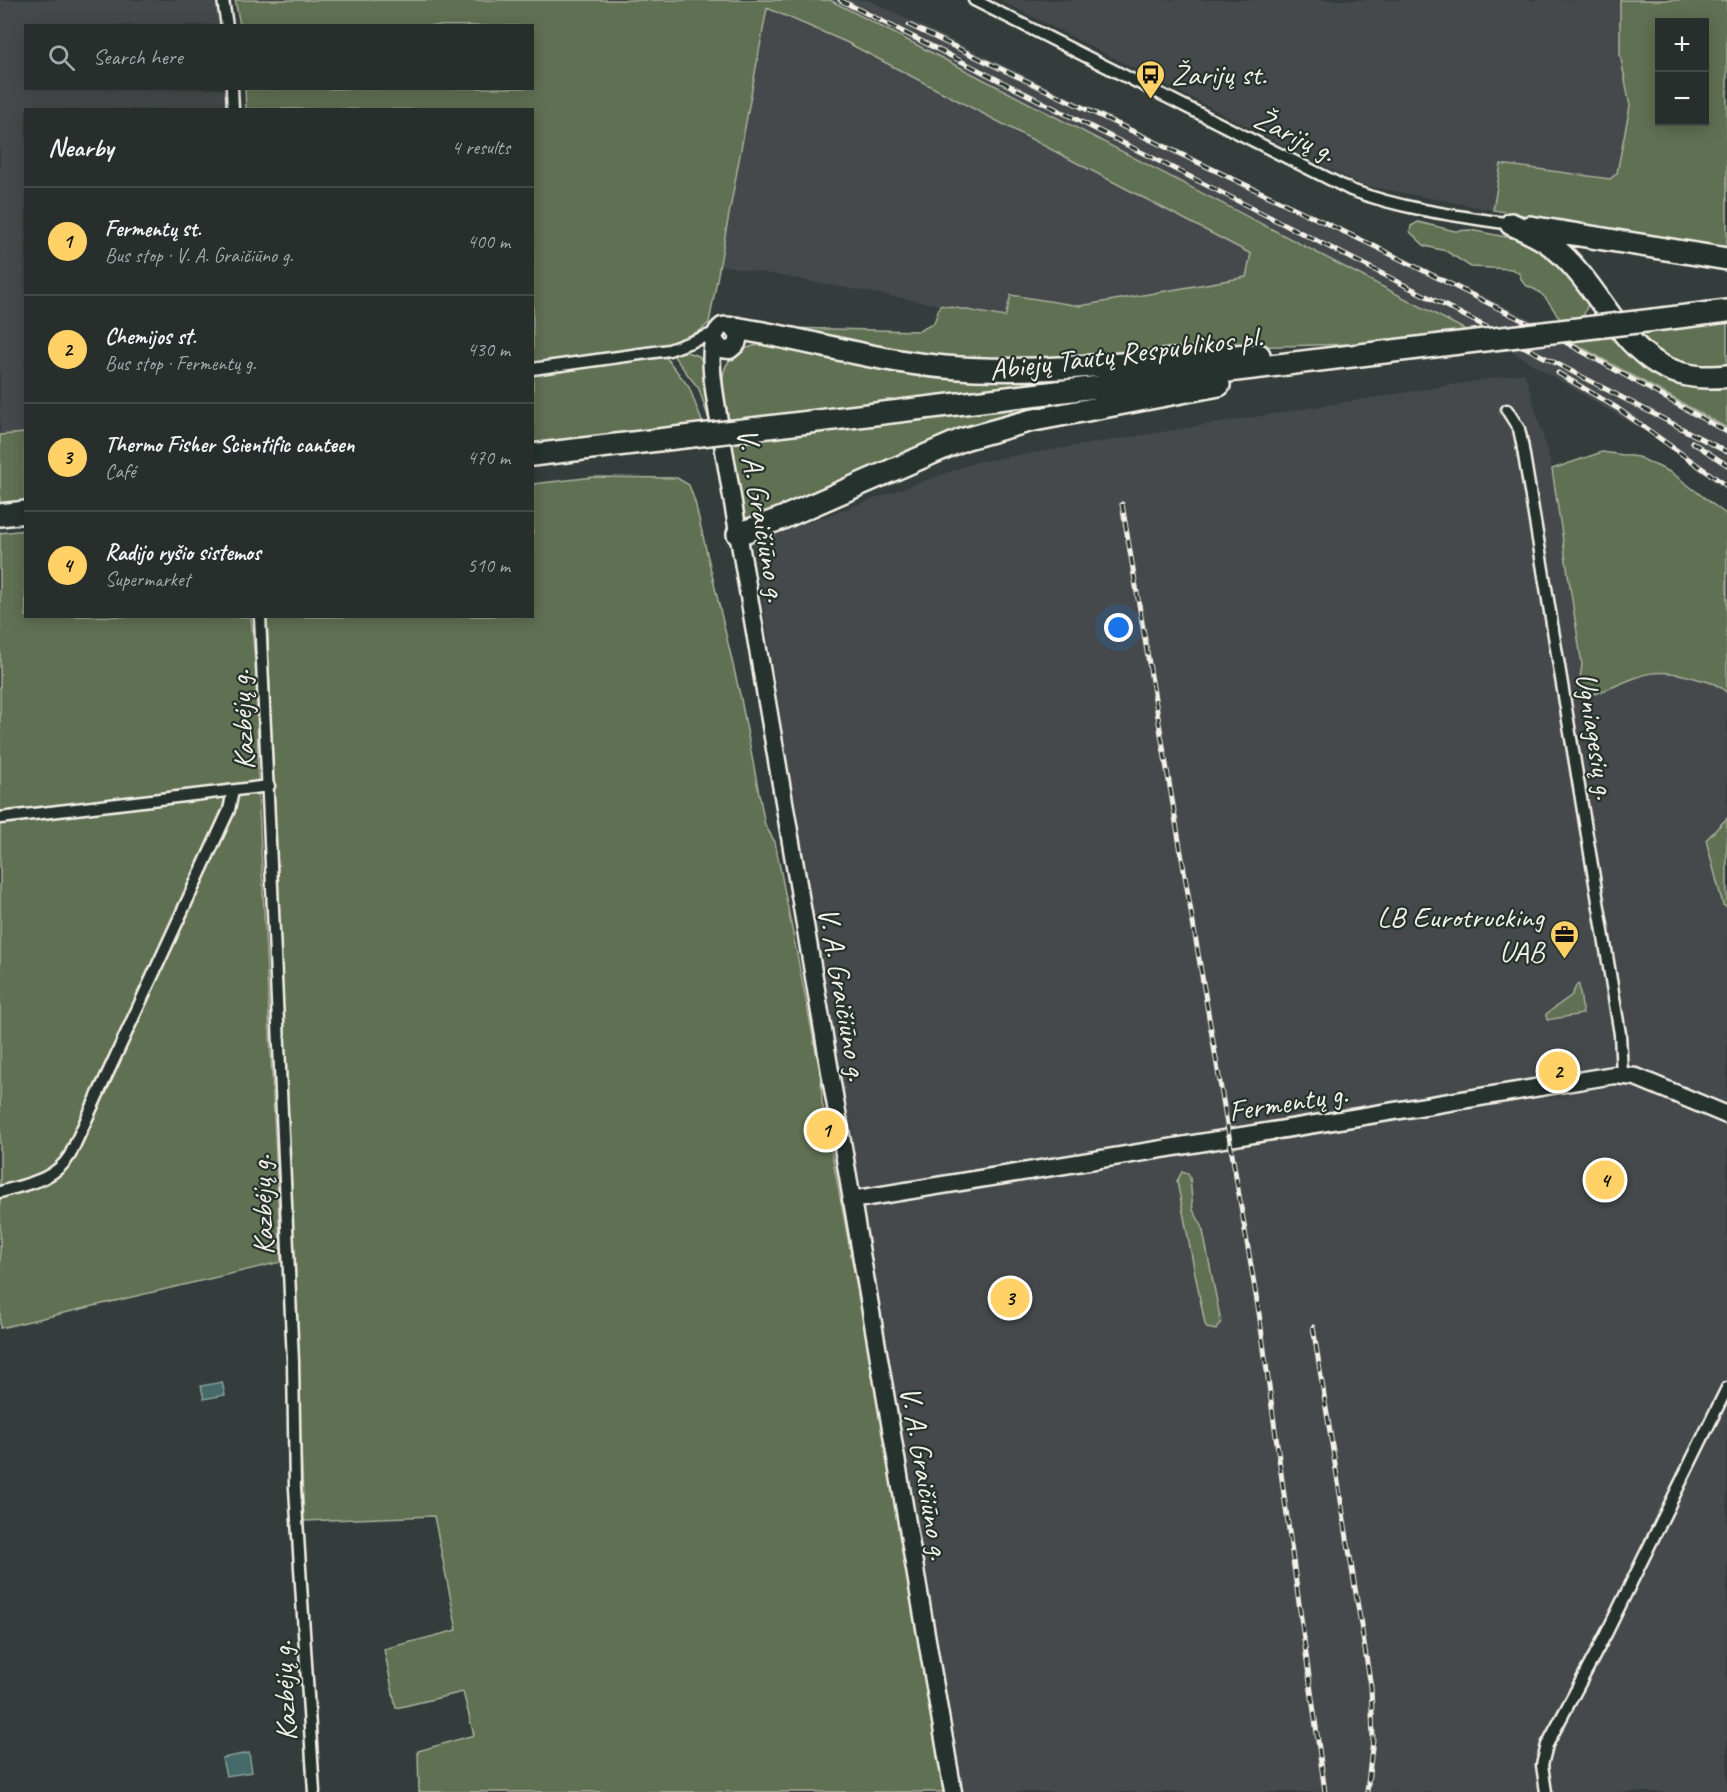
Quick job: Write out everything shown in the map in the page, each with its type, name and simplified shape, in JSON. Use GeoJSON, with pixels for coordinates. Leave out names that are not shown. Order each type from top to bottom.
{"type":"FeatureCollection","features":[{"type":"Feature","properties":{"kind":"highway"},"geometry":{"type":"LineString","coordinates":[[1511,224],[1727,259]]}},
{"type":"Feature","properties":{"kind":"highway"},"geometry":{"type":"LineString","coordinates":[[1511,224],[1543,240],[1570,264],[1638,351],[1677,372],[1704,378],[1727,376]]}},
{"type":"Feature","properties":{"kind":"highway"},"geometry":{"type":"LineString","coordinates":[[1570,264],[1569,248],[1572,242],[1583,237]]}},
{"type":"Feature","properties":{"kind":"highway","name":"Abiejų Tautų Respublikos pl."},"geometry":{"type":"LineString","coordinates":[[534,455],[1727,311]]}},
{"type":"Feature","properties":{"kind":"highway"},"geometry":{"type":"LineString","coordinates":[[721,342],[971,368],[1033,369],[1253,355],[1350,357]]}},
{"type":"Feature","properties":{"kind":"highway"},"geometry":{"type":"LineString","coordinates":[[738,534],[780,519],[926,453],[997,429],[1255,378],[1323,360]]}},
{"type":"Feature","properties":{"kind":"highway"},"geometry":{"type":"LineString","coordinates":[[0,515],[24,512]]}},
{"type":"Feature","properties":{"kind":"highway"},"geometry":{"type":"LineString","coordinates":[[0,523],[24,520]]}},
{"type":"Feature","properties":{"kind":"main road","name":"V. A. Graičiūno g."},"geometry":{"type":"LineString","coordinates":[[721,342],[715,383],[738,534],[953,1792]]}},
{"type":"Feature","properties":{"kind":"main road","name":"Fermentų g."},"geometry":{"type":"LineString","coordinates":[[851,1200],[1622,1074],[1644,1080],[1727,1115]]}},
{"type":"Feature","properties":{"kind":"street"},"geometry":{"type":"LineString","coordinates":[[223,0],[227,24]]}},
{"type":"Feature","properties":{"kind":"street","name":"Žarijų g."},"geometry":{"type":"LineString","coordinates":[[975,0],[1351,190],[1375,199],[1426,210],[1511,224]]}},
{"type":"Feature","properties":{"kind":"street"},"geometry":{"type":"LineString","coordinates":[[232,90],[233,108]]}},
{"type":"Feature","properties":{"kind":"street"},"geometry":{"type":"LineString","coordinates":[[534,369],[611,360],[685,346],[721,342]]}},
{"type":"Feature","properties":{"kind":"street"},"geometry":{"type":"LineString","coordinates":[[685,346],[721,342]]}},
{"type":"Feature","properties":{"kind":"street","name":"Ugniagesių g."},"geometry":{"type":"LineString","coordinates":[[1507,410],[1519,429],[1524,454],[1619,1032],[1622,1074]]}},
{"type":"Feature","properties":{"kind":"street","name":"Kazbėjų g."},"geometry":{"type":"LineString","coordinates":[[260,618],[293,1362],[295,1488],[314,1792]]}},
{"type":"Feature","properties":{"kind":"street"},"geometry":{"type":"LineString","coordinates":[[0,818],[269,786]]}},
{"type":"Feature","properties":{"kind":"street"},"geometry":{"type":"LineString","coordinates":[[0,1192],[51,1176],[62,1169],[229,810],[233,791]]}},
{"type":"Feature","properties":{"kind":"street"},"geometry":{"type":"LineString","coordinates":[[1546,1792],[1542,1765],[1547,1745],[1606,1634],[1727,1388]]}},
{"type":"Feature","properties":{"kind":"shaded area"},"geometry":{"type":"Polygon","coordinates":[[[0,0],[214,0],[222,24],[24,24],[24,90],[225,90],[226,108],[24,108],[24,433],[0,435],[0,0]]]}},
{"type":"Feature","properties":{"kind":"shaded area"},"geometry":{"type":"Polygon","coordinates":[[[830,0],[868,0],[1537,322],[1466,330],[830,0]]]}},
{"type":"Feature","properties":{"kind":"shaded area"},"geometry":{"type":"Polygon","coordinates":[[[1000,0],[1620,0],[1620,54],[1630,106],[1617,173],[1610,179],[1501,164],[1493,210],[1362,185],[1000,0]]]}},
{"type":"Feature","properties":{"kind":"shaded area"},"geometry":{"type":"Polygon","coordinates":[[[767,8],[846,42],[1251,254],[1246,277],[1080,306],[1011,295],[1006,317],[720,265],[767,8]]]}},
{"type":"Feature","properties":{"kind":"shaded area"},"geometry":{"type":"Polygon","coordinates":[[[1572,342],[1727,428],[1727,492],[1659,440],[1507,349],[1572,342]]]}},
{"type":"Feature","properties":{"kind":"shaded area"},"geometry":{"type":"Polygon","coordinates":[[[1525,373],[1552,469],[1582,665],[1579,684],[1598,694],[1618,682],[1651,673],[1681,673],[1721,686],[1727,693],[1727,818],[1706,840],[1723,905],[1727,908],[1727,1792],[960,1792],[822,976],[753,542],[977,462],[1525,373]]]}},
{"type":"Feature","properties":{"kind":"green space"},"geometry":{"type":"Polygon","coordinates":[[[235,0],[830,0],[1466,330],[1353,344],[1248,347],[1050,362],[889,355],[786,328],[919,331],[934,323],[940,305],[1005,317],[1011,295],[1080,306],[1246,277],[1251,254],[846,42],[767,8],[709,323],[690,339],[669,344],[534,363],[534,108],[246,108],[245,90],[534,90],[534,24],[240,24],[235,0]]]}},
{"type":"Feature","properties":{"kind":"green space"},"geometry":{"type":"Polygon","coordinates":[[[1620,0],[1727,0],[1727,248],[1493,210],[1501,164],[1610,179],[1617,173],[1630,106],[1620,54],[1620,0]]]}},
{"type":"Feature","properties":{"kind":"green space"},"geometry":{"type":"Polygon","coordinates":[[[1418,222],[1455,231],[1470,230],[1527,241],[1545,249],[1590,299],[1583,317],[1560,319],[1545,298],[1524,284],[1520,274],[1512,269],[1471,267],[1446,251],[1425,246],[1410,232],[1411,226],[1418,222]]]}},
{"type":"Feature","properties":{"kind":"green space"},"geometry":{"type":"Polygon","coordinates":[[[1727,321],[1727,370],[1706,370],[1661,357],[1636,334],[1727,321]]]}},
{"type":"Feature","properties":{"kind":"green space"},"geometry":{"type":"Polygon","coordinates":[[[1614,337],[1621,347],[1634,357],[1727,384],[1727,428],[1572,342],[1614,337]]]}},
{"type":"Feature","properties":{"kind":"green space"},"geometry":{"type":"Polygon","coordinates":[[[758,345],[1022,376],[1024,386],[726,421],[723,384],[727,364],[733,356],[744,349],[758,345]]]}},
{"type":"Feature","properties":{"kind":"green space"},"geometry":{"type":"Polygon","coordinates":[[[686,352],[699,356],[706,368],[710,423],[699,389],[675,358],[674,354],[686,352]]]}},
{"type":"Feature","properties":{"kind":"green space"},"geometry":{"type":"Polygon","coordinates":[[[665,356],[689,387],[703,424],[534,444],[534,376],[665,356]]]}},
{"type":"Feature","properties":{"kind":"green space"},"geometry":{"type":"Polygon","coordinates":[[[1142,391],[1052,410],[757,523],[746,520],[743,515],[731,441],[1142,391]]]}},
{"type":"Feature","properties":{"kind":"green space"},"geometry":{"type":"Polygon","coordinates":[[[24,433],[24,503],[0,507],[0,435],[24,433]]]}},
{"type":"Feature","properties":{"kind":"green space"},"geometry":{"type":"Polygon","coordinates":[[[1602,452],[1638,457],[1672,473],[1727,515],[1727,693],[1710,682],[1665,672],[1645,674],[1596,693],[1583,695],[1579,684],[1582,665],[1552,469],[1602,452]]]}},
{"type":"Feature","properties":{"kind":"green space"},"geometry":{"type":"Polygon","coordinates":[[[594,477],[677,478],[689,485],[695,502],[741,699],[765,825],[775,842],[821,1077],[822,1102],[874,1376],[944,1792],[419,1792],[418,1751],[474,1735],[463,1692],[396,1708],[384,1649],[457,1630],[434,1516],[304,1521],[267,618],[534,618],[534,484],[594,477]]]}},
{"type":"Feature","properties":{"kind":"green space"},"geometry":{"type":"Polygon","coordinates":[[[24,530],[24,618],[251,618],[257,686],[258,787],[281,1262],[0,1328],[0,533],[24,530]]]}},
{"type":"Feature","properties":{"kind":"green space"},"geometry":{"type":"Polygon","coordinates":[[[1727,818],[1727,908],[1723,905],[1706,840],[1727,818]]]}},
{"type":"Feature","properties":{"kind":"green space"},"geometry":{"type":"Polygon","coordinates":[[[1577,984],[1583,1014],[1547,1020],[1546,1014],[1572,995],[1577,984]]]}},
{"type":"Feature","properties":{"kind":"green space"},"geometry":{"type":"Polygon","coordinates":[[[1182,1172],[1188,1174],[1190,1178],[1193,1210],[1202,1226],[1221,1322],[1216,1330],[1207,1328],[1205,1324],[1177,1181],[1182,1172]]]}},
{"type":"Feature","properties":{"kind":"water"},"geometry":{"type":"Polygon","coordinates":[[[222,1382],[225,1395],[204,1399],[201,1386],[222,1382]]]}},
{"type":"Feature","properties":{"kind":"water"},"geometry":{"type":"Polygon","coordinates":[[[249,1753],[252,1772],[226,1776],[222,1758],[249,1753]]]}},
{"type":"Feature","properties":{"kind":"railway"},"geometry":{"type":"LineString","coordinates":[[840,0],[1438,302],[1727,452]]}},
{"type":"Feature","properties":{"kind":"railway"},"geometry":{"type":"LineString","coordinates":[[909,25],[1376,247],[1558,338],[1727,432]]}},
{"type":"Feature","properties":{"kind":"railway"},"geometry":{"type":"LineString","coordinates":[[1558,373],[1617,408],[1727,486]]}},
{"type":"Feature","properties":{"kind":"railway"},"geometry":{"type":"LineString","coordinates":[[1692,442],[1727,465]]}},
{"type":"Feature","properties":{"kind":"railway"},"geometry":{"type":"LineString","coordinates":[[1122,504],[1259,1313],[1325,1792]]}},
{"type":"Feature","properties":{"kind":"railway"},"geometry":{"type":"LineString","coordinates":[[1313,1327],[1371,1687],[1373,1739],[1367,1792]]}},
{"type":"Feature","properties":{"kind":"place","name":"Žarijų st."},"geometry":{"type":"Point","coordinates":[1150,100]}},
{"type":"Feature","properties":{"kind":"place","name":"LB Eurotrucking UAB"},"geometry":{"type":"Point","coordinates":[1565,960]}},
{"type":"Feature","properties":{"kind":"place","name":"Chemijos st."},"geometry":{"type":"Point","coordinates":[1558,1071]}},
{"type":"Feature","properties":{"kind":"place","name":"Fermentų st."},"geometry":{"type":"Point","coordinates":[826,1130]}},
{"type":"Feature","properties":{"kind":"place","name":"Radijo ryšio sistemos"},"geometry":{"type":"Point","coordinates":[1605,1180]}},
{"type":"Feature","properties":{"kind":"place","name":"Thermo Fisher Scientific canteen"},"geometry":{"type":"Point","coordinates":[1010,1298]}}]}
